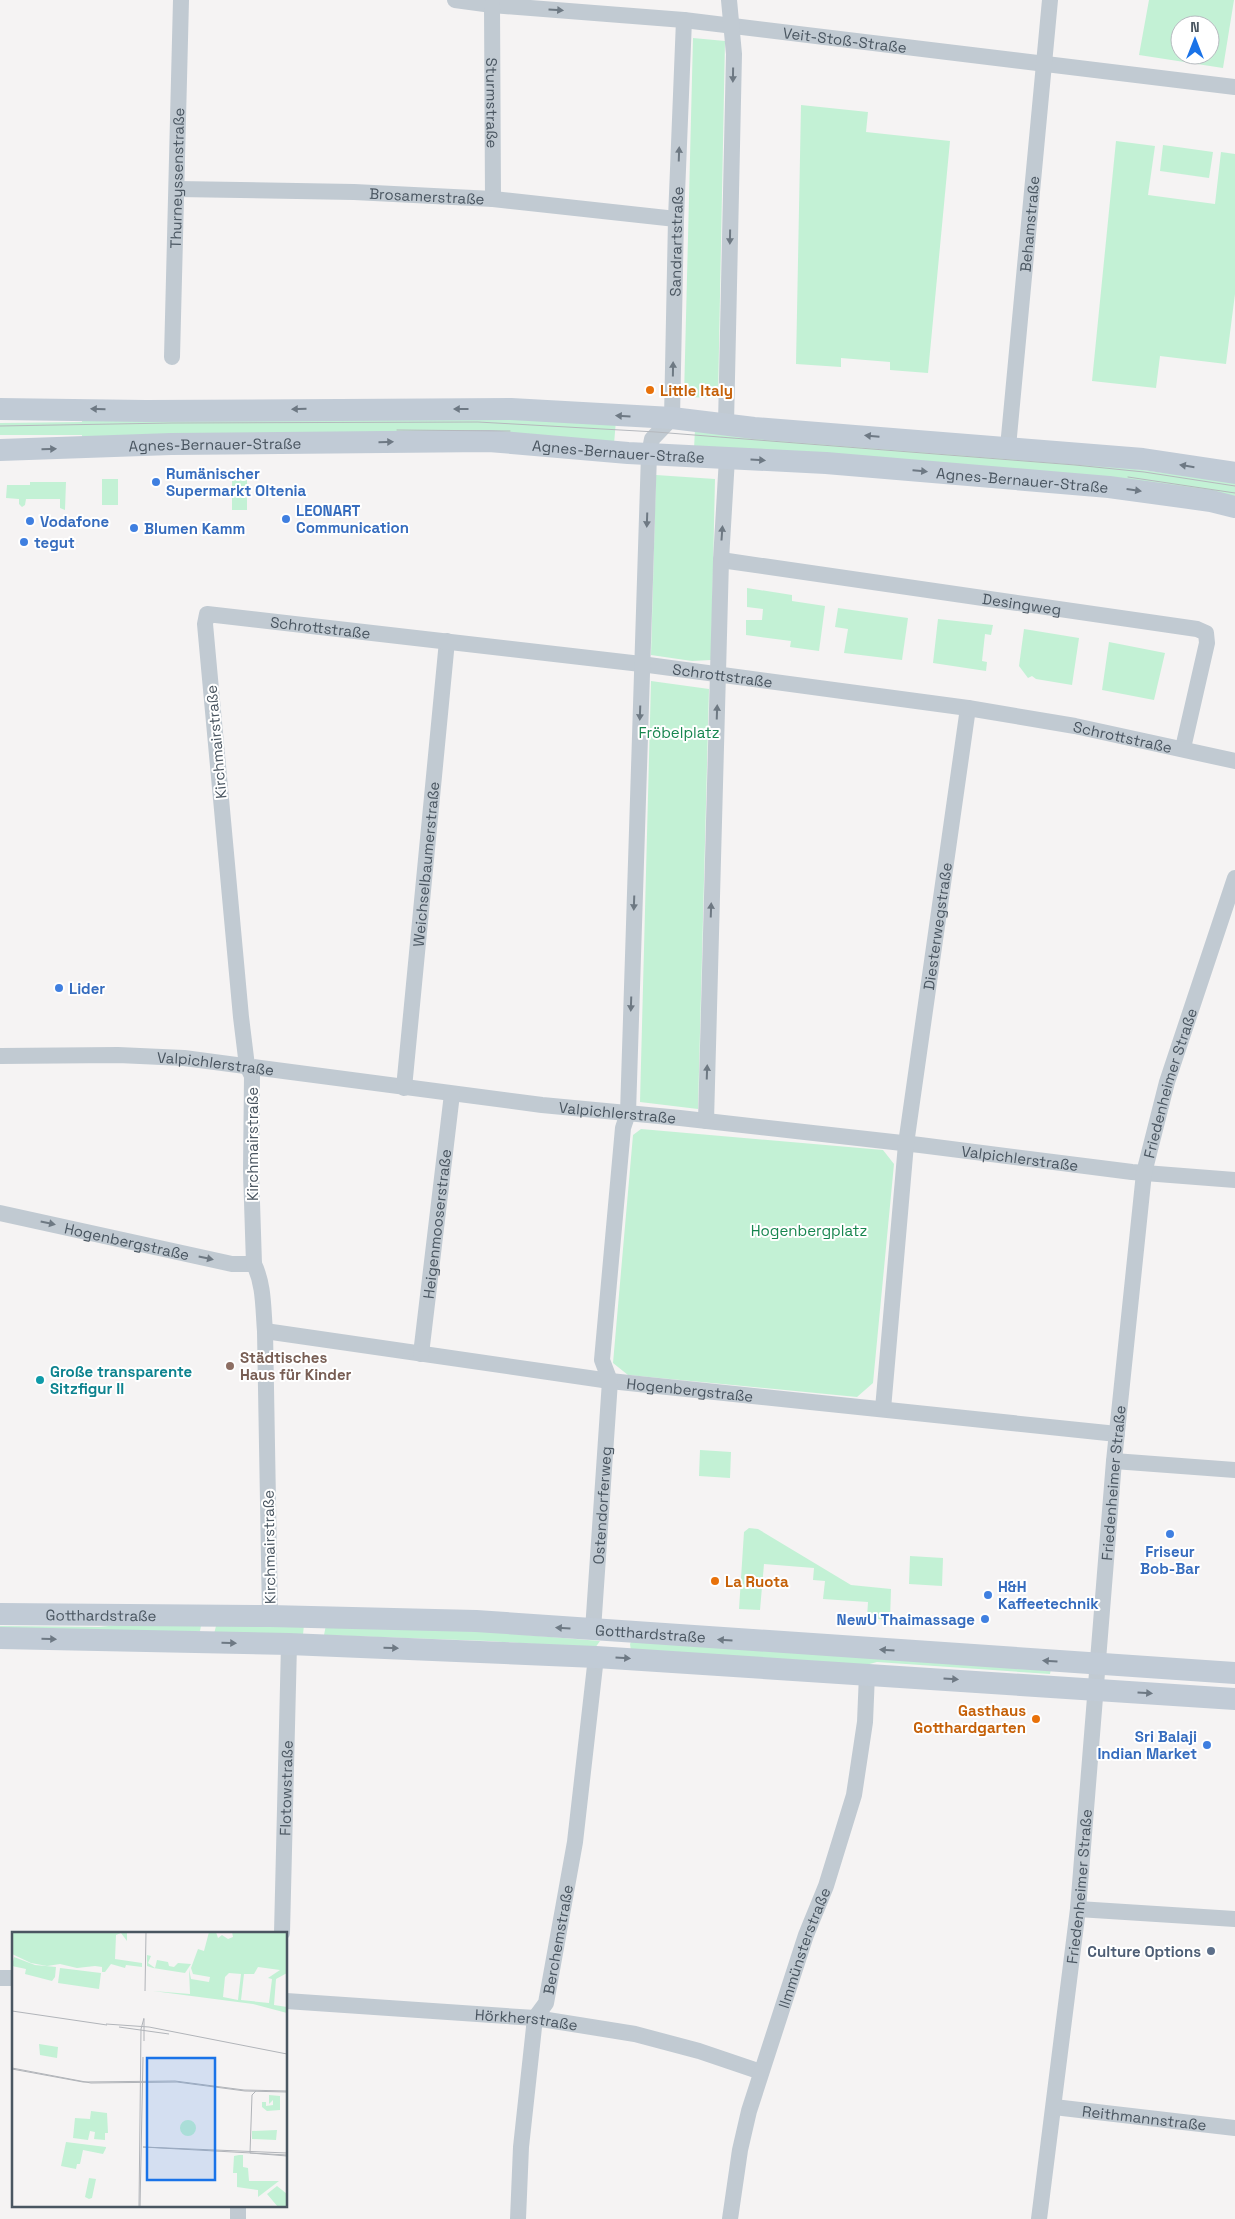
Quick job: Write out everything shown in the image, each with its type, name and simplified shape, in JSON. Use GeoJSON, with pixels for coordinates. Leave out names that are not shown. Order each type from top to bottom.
{"type":"FeatureCollection","features":[{"type":"Feature","properties":{"kind":"main road","name":"Agnes-Bernauer-Straße"},"geometry":{"type":"LineString","coordinates":[[0,409],[146,411],[511,409],[672,418],[1143,459],[1235,473]]}},
{"type":"Feature","properties":{"kind":"main road","name":"Agnes-Bernauer-Straße"},"geometry":{"type":"LineString","coordinates":[[0,450],[171,444],[480,441],[552,445],[649,454],[826,463],[1109,487],[1211,501],[1235,508]]}},
{"type":"Feature","properties":{"kind":"main road","name":"Gotthardstraße"},"geometry":{"type":"LineString","coordinates":[[0,1614],[270,1616],[476,1621],[1235,1673]]}},
{"type":"Feature","properties":{"kind":"main road"},"geometry":{"type":"LineString","coordinates":[[200,1642],[208,1631],[208,1625],[202,1615]]}},
{"type":"Feature","properties":{"kind":"main road","name":"Gotthardstraße"},"geometry":{"type":"LineString","coordinates":[[0,1638],[289,1644],[596,1657],[1235,1699]]}},
{"type":"Feature","properties":{"kind":"street","name":"Thurneyssenstraße"},"geometry":{"type":"LineString","coordinates":[[172,357],[181,0]]}},
{"type":"Feature","properties":{"kind":"street","name":"Veit-Stoß-Straße"},"geometry":{"type":"LineString","coordinates":[[455,0],[492,5],[684,20],[1235,87]]}},
{"type":"Feature","properties":{"kind":"street"},"geometry":{"type":"LineString","coordinates":[[726,424],[734,54],[730,0]]}},
{"type":"Feature","properties":{"kind":"street","name":"Behamstraße"},"geometry":{"type":"LineString","coordinates":[[1008,448],[1050,0]]}},
{"type":"Feature","properties":{"kind":"street","name":"Sturmstraße"},"geometry":{"type":"LineString","coordinates":[[492,5],[493,199]]}},
{"type":"Feature","properties":{"kind":"street","name":"Sandrartstraße"},"geometry":{"type":"LineString","coordinates":[[672,418],[676,219],[684,20]]}},
{"type":"Feature","properties":{"kind":"street","name":"Brosamerstraße"},"geometry":{"type":"LineString","coordinates":[[177,189],[354,192],[493,199],[676,219]]}},
{"type":"Feature","properties":{"kind":"street"},"geometry":{"type":"LineString","coordinates":[[610,1381],[602,1360],[623,1128],[628,1113],[649,454],[652,439],[656,432],[672,418]]}},
{"type":"Feature","properties":{"kind":"street"},"geometry":{"type":"LineString","coordinates":[[706,1121],[720,560],[727,458]]}},
{"type":"Feature","properties":{"kind":"street","name":"Desingweg"},"geometry":{"type":"LineString","coordinates":[[720,560],[1197,629],[1206,633],[1207,643],[1183,748]]}},
{"type":"Feature","properties":{"kind":"street","name":"Schrottstraße"},"geometry":{"type":"LineString","coordinates":[[207,614],[641,664],[968,708],[1075,726],[1183,748],[1235,761]]}},
{"type":"Feature","properties":{"kind":"street","name":"Kirchmairstraße"},"geometry":{"type":"LineString","coordinates":[[207,614],[206,634],[241,1017],[247,1066],[252,1076],[251,1171],[254,1264],[260,1276],[262,1288],[265,1331],[270,1616]]}},
{"type":"Feature","properties":{"kind":"street","name":"Weichselbaumerstraße"},"geometry":{"type":"LineString","coordinates":[[404,1088],[447,641]]}},
{"type":"Feature","properties":{"kind":"street","name":"Diesterwegstraße"},"geometry":{"type":"LineString","coordinates":[[906,1144],[968,708]]}},
{"type":"Feature","properties":{"kind":"street","name":"Friedenheimer Straße"},"geometry":{"type":"LineString","coordinates":[[1039,2219],[1078,1909],[1114,1461],[1144,1173],[1167,1082],[1235,878]]}},
{"type":"Feature","properties":{"kind":"street","name":"Valpichlerstraße"},"geometry":{"type":"LineString","coordinates":[[0,1056],[118,1055],[184,1058],[452,1094],[706,1121],[1144,1173],[1235,1180]]}},
{"type":"Feature","properties":{"kind":"street","name":"Heigenmooserstraße"},"geometry":{"type":"LineString","coordinates":[[421,1354],[452,1094]]}},
{"type":"Feature","properties":{"kind":"street"},"geometry":{"type":"LineString","coordinates":[[884,1409],[906,1144]]}},
{"type":"Feature","properties":{"kind":"street","name":"Hogenbergstraße"},"geometry":{"type":"LineString","coordinates":[[0,1213],[237,1265],[254,1264]]}},
{"type":"Feature","properties":{"kind":"street","name":"Hogenbergstraße"},"geometry":{"type":"LineString","coordinates":[[265,1331],[610,1381],[1118,1434]]}},
{"type":"Feature","properties":{"kind":"street","name":"Ostendorferweg"},"geometry":{"type":"LineString","coordinates":[[593,1630],[610,1381]]}},
{"type":"Feature","properties":{"kind":"street"},"geometry":{"type":"LineString","coordinates":[[1114,1461],[1235,1470]]}},
{"type":"Feature","properties":{"kind":"street","name":"Flotowstraße"},"geometry":{"type":"LineString","coordinates":[[282,1932],[289,1644]]}},
{"type":"Feature","properties":{"kind":"street","name":"Berchemstraße"},"geometry":{"type":"LineString","coordinates":[[518,2219],[521,2147],[535,2018],[546,2003],[573,1852],[596,1657]]}},
{"type":"Feature","properties":{"kind":"street","name":"Ilmmünsterstraße"},"geometry":{"type":"LineString","coordinates":[[730,2219],[740,2150],[761,2072],[806,1935],[826,1886],[854,1796],[864,1722],[867,1674]]}},
{"type":"Feature","properties":{"kind":"street"},"geometry":{"type":"LineString","coordinates":[[1078,1909],[1235,1919]]}},
{"type":"Feature","properties":{"kind":"street","name":"Hörkherstraße"},"geometry":{"type":"LineString","coordinates":[[288,2001],[535,2018],[635,2034],[699,2051],[761,2072]]}},
{"type":"Feature","properties":{"kind":"street","name":"Reithmannstraße"},"geometry":{"type":"LineString","coordinates":[[1054,2107],[1235,2128]]}},
{"type":"Feature","properties":{"kind":"street"},"geometry":{"type":"LineString","coordinates":[[238,2206],[238,2219]]}},
{"type":"Feature","properties":{"kind":"green space"},"geometry":{"type":"Polygon","coordinates":[[[1149,0],[1234,0],[1223,68],[1204,65],[1220,65],[1220,15],[1170,15],[1170,60],[1139,55],[1149,0]]]}},
{"type":"Feature","properties":{"kind":"green space"},"geometry":{"type":"Polygon","coordinates":[[[693,38],[725,41],[718,398],[684,397],[693,38]]]}},
{"type":"Feature","properties":{"kind":"green space"},"geometry":{"type":"Polygon","coordinates":[[[801,105],[868,112],[866,132],[950,141],[928,373],[890,370],[890,362],[841,358],[841,367],[796,364],[801,105]]]}},
{"type":"Feature","properties":{"kind":"green space"},"geometry":{"type":"Polygon","coordinates":[[[1116,141],[1155,146],[1148,195],[1215,204],[1221,152],[1235,154],[1235,294],[1226,364],[1160,356],[1156,388],[1092,381],[1116,141]]]}},
{"type":"Feature","properties":{"kind":"green space"},"geometry":{"type":"Polygon","coordinates":[[[1163,145],[1213,152],[1209,178],[1160,171],[1163,145]]]}},
{"type":"Feature","properties":{"kind":"green space"},"geometry":{"type":"Polygon","coordinates":[[[82,416],[616,420],[614,444],[82,441],[82,435],[0,435],[0,423],[82,422],[82,416]]]}},
{"type":"Feature","properties":{"kind":"green space"},"geometry":{"type":"Polygon","coordinates":[[[695,429],[1097,464],[1235,482],[1235,500],[694,449],[695,429]]]}},
{"type":"Feature","properties":{"kind":"green space"},"geometry":{"type":"Polygon","coordinates":[[[656,475],[715,479],[711,660],[692,661],[651,655],[656,475]]]}},
{"type":"Feature","properties":{"kind":"green space"},"geometry":{"type":"Polygon","coordinates":[[[102,479],[118,479],[118,505],[102,505],[102,479]]]}},
{"type":"Feature","properties":{"kind":"green space"},"geometry":{"type":"Polygon","coordinates":[[[232,480],[247,480],[247,510],[232,510],[232,480]]]}},
{"type":"Feature","properties":{"kind":"green space"},"geometry":{"type":"Polygon","coordinates":[[[30,482],[66,482],[65,510],[60,508],[60,499],[26,499],[25,505],[22,507],[19,504],[19,499],[6,498],[7,485],[30,485],[30,482]]]}},
{"type":"Feature","properties":{"kind":"green space"},"geometry":{"type":"Polygon","coordinates":[[[747,588],[792,595],[792,601],[825,606],[819,651],[790,647],[791,641],[746,635],[746,620],[762,620],[763,609],[747,607],[747,588]]]}},
{"type":"Feature","properties":{"kind":"green space"},"geometry":{"type":"Polygon","coordinates":[[[838,608],[908,618],[902,660],[844,653],[848,629],[835,627],[838,608]]]}},
{"type":"Feature","properties":{"kind":"green space"},"geometry":{"type":"Polygon","coordinates":[[[938,619],[993,625],[991,635],[985,634],[982,661],[987,662],[986,671],[933,663],[938,619]]]}},
{"type":"Feature","properties":{"kind":"green space"},"geometry":{"type":"Polygon","coordinates":[[[1024,629],[1079,638],[1072,685],[1036,679],[1032,676],[1028,678],[1019,666],[1024,629]]]}},
{"type":"Feature","properties":{"kind":"green space"},"geometry":{"type":"Polygon","coordinates":[[[1109,642],[1165,653],[1154,700],[1102,690],[1109,642]]]}},
{"type":"Feature","properties":{"kind":"green space","name":"Fröbelplatz"},"geometry":{"type":"Polygon","coordinates":[[[651,681],[709,689],[698,1109],[640,1102],[651,681]]]}},
{"type":"Feature","properties":{"kind":"green space","name":"Hogenbergplatz"},"geometry":{"type":"Polygon","coordinates":[[[641,1129],[883,1150],[894,1164],[873,1383],[857,1397],[628,1375],[613,1363],[633,1135],[641,1129]]]}},
{"type":"Feature","properties":{"kind":"green space"},"geometry":{"type":"Polygon","coordinates":[[[700,1450],[731,1452],[730,1478],[699,1476],[700,1450]]]}},
{"type":"Feature","properties":{"kind":"green space"},"geometry":{"type":"Polygon","coordinates":[[[749,1528],[758,1529],[851,1585],[891,1589],[890,1620],[867,1618],[868,1602],[823,1599],[825,1581],[813,1580],[814,1568],[764,1564],[760,1610],[739,1609],[744,1532],[749,1528]]]}},
{"type":"Feature","properties":{"kind":"green space"},"geometry":{"type":"Polygon","coordinates":[[[910,1556],[943,1558],[942,1586],[909,1584],[910,1556]]]}},
{"type":"Feature","properties":{"kind":"green space"},"geometry":{"type":"Polygon","coordinates":[[[304,1624],[303,1635],[214,1634],[216,1626],[304,1624]]]}},
{"type":"Feature","properties":{"kind":"green space"},"geometry":{"type":"Polygon","coordinates":[[[119,1625],[201,1626],[200,1631],[0,1632],[0,1626],[99,1627],[119,1625]]]}},
{"type":"Feature","properties":{"kind":"green space"},"geometry":{"type":"Polygon","coordinates":[[[326,1625],[489,1632],[600,1641],[595,1648],[488,1641],[324,1635],[326,1625]]]}},
{"type":"Feature","properties":{"kind":"green space"},"geometry":{"type":"Polygon","coordinates":[[[632,1640],[1051,1669],[1050,1674],[877,1662],[862,1666],[631,1651],[630,1644],[632,1640]]]}},
{"type":"Feature","properties":{"kind":"tram line"},"geometry":{"type":"LineString","coordinates":[[0,426],[171,423],[478,422],[656,432],[1075,465],[1144,472],[1235,486]]}},
{"type":"Feature","properties":{"kind":"tram line"},"geometry":{"type":"LineString","coordinates":[[397,430],[510,431]]}},
{"type":"Feature","properties":{"kind":"tram line"},"geometry":{"type":"LineString","coordinates":[[1128,477],[1235,493]]}},
{"type":"Feature","properties":{"kind":"place","name":"Little Italy"},"geometry":{"type":"Point","coordinates":[650,390]}},
{"type":"Feature","properties":{"kind":"place","name":"Rumänischer Supermarkt Oltenia"},"geometry":{"type":"Point","coordinates":[156,482]}},
{"type":"Feature","properties":{"kind":"place","name":"LEONART Communication"},"geometry":{"type":"Point","coordinates":[286,519]}},
{"type":"Feature","properties":{"kind":"place","name":"Vodafone"},"geometry":{"type":"Point","coordinates":[30,521]}},
{"type":"Feature","properties":{"kind":"place","name":"Blumen Kamm"},"geometry":{"type":"Point","coordinates":[134,528]}},
{"type":"Feature","properties":{"kind":"place","name":"tegut"},"geometry":{"type":"Point","coordinates":[24,542]}},
{"type":"Feature","properties":{"kind":"place","name":"Lider"},"geometry":{"type":"Point","coordinates":[59,988]}},
{"type":"Feature","properties":{"kind":"place","name":"Städtisches Haus für Kinder"},"geometry":{"type":"Point","coordinates":[230,1366]}},
{"type":"Feature","properties":{"kind":"place","name":"Große transparente Sitzfigur II"},"geometry":{"type":"Point","coordinates":[40,1380]}},
{"type":"Feature","properties":{"kind":"place","name":"Friseur Bob-Bar"},"geometry":{"type":"Point","coordinates":[1170,1534]}},
{"type":"Feature","properties":{"kind":"place","name":"La Ruota"},"geometry":{"type":"Point","coordinates":[715,1581]}},
{"type":"Feature","properties":{"kind":"place","name":"H&H Kaffeetechnik"},"geometry":{"type":"Point","coordinates":[988,1595]}},
{"type":"Feature","properties":{"kind":"place","name":"NewU Thaimassage"},"geometry":{"type":"Point","coordinates":[985,1619]}},
{"type":"Feature","properties":{"kind":"place","name":"Gasthaus Gotthardgarten"},"geometry":{"type":"Point","coordinates":[1036,1719]}},
{"type":"Feature","properties":{"kind":"place","name":"Sri Balaji Indian Market"},"geometry":{"type":"Point","coordinates":[1207,1745]}},
{"type":"Feature","properties":{"kind":"place","name":"Culture Options"},"geometry":{"type":"Point","coordinates":[1211,1951]}}]}
